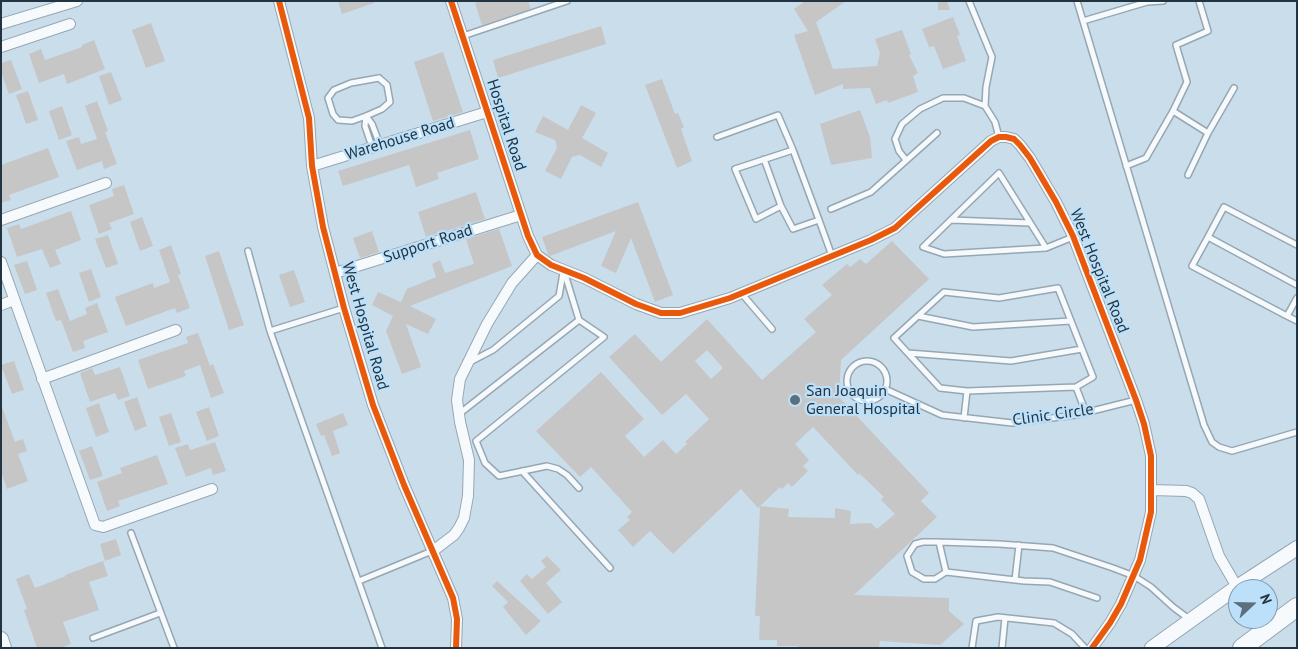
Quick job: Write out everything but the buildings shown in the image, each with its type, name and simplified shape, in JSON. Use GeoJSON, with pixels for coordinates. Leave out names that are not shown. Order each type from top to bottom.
{"type":"FeatureCollection","features":[{"type":"Feature","properties":{"kind":"highway"},"geometry":{"type":"LineString","coordinates":[[1242,648],[1297,607]]}},
{"type":"Feature","properties":{"kind":"street"},"geometry":{"type":"LineString","coordinates":[[1,24],[77,1]]}},
{"type":"Feature","properties":{"kind":"street","name":"West Hospital Road"},"geometry":{"type":"LineString","coordinates":[[279,1],[309,118],[312,166],[323,227],[344,308],[373,406],[404,485],[453,598],[456,619],[456,648]]}},
{"type":"Feature","properties":{"kind":"street","name":"Hospital Road"},"geometry":{"type":"LineString","coordinates":[[451,1],[528,236],[537,255]]}},
{"type":"Feature","properties":{"kind":"street"},"geometry":{"type":"LineString","coordinates":[[1,47],[70,24]]}},
{"type":"Feature","properties":{"kind":"street","name":"Warehouse Road"},"geometry":{"type":"LineString","coordinates":[[312,166],[487,112]]}},
{"type":"Feature","properties":{"kind":"street"},"geometry":{"type":"LineString","coordinates":[[433,551],[454,535],[459,528],[464,518],[468,496],[468,460],[457,400],[460,379],[487,324],[512,283],[537,255],[550,265],[584,278],[636,304],[661,313],[691,311],[832,256],[895,228],[991,141],[998,137]]}},
{"type":"Feature","properties":{"kind":"street","name":"West Hospital Road"},"geometry":{"type":"LineString","coordinates":[[998,137],[1014,140],[1030,158],[1056,202],[1073,236],[1136,400],[1144,424],[1151,456],[1151,512],[1134,576],[1110,623],[1092,648]]}},
{"type":"Feature","properties":{"kind":"street"},"geometry":{"type":"LineString","coordinates":[[1,220],[106,183]]}},
{"type":"Feature","properties":{"kind":"street","name":"Support Road"},"geometry":{"type":"LineString","coordinates":[[335,273],[521,215]]}},
{"type":"Feature","properties":{"kind":"street"},"geometry":{"type":"LineString","coordinates":[[1,262],[95,525],[103,527],[212,489]]}},
{"type":"Feature","properties":{"kind":"street"},"geometry":{"type":"LineString","coordinates":[[1,305],[14,300]]}},
{"type":"Feature","properties":{"kind":"street"},"geometry":{"type":"LineString","coordinates":[[42,380],[176,330]]}},
{"type":"Feature","properties":{"kind":"street"},"geometry":{"type":"LineString","coordinates":[[1152,490],[1186,491],[1199,499],[1219,556],[1232,579]]}},
{"type":"Feature","properties":{"kind":"street"},"geometry":{"type":"LineString","coordinates":[[1250,579],[1297,548]]}},
{"type":"Feature","properties":{"kind":"street"},"geometry":{"type":"LineString","coordinates":[[1152,648],[1228,594]]}},
{"type":"Feature","properties":{"kind":"street"},"geometry":{"type":"LineString","coordinates":[[1,639],[4,648]]}},
{"type":"Feature","properties":{"kind":"lane"},"geometry":{"type":"LineString","coordinates":[[463,37],[567,1]]}},
{"type":"Feature","properties":{"kind":"lane"},"geometry":{"type":"LineString","coordinates":[[969,1],[992,57],[986,87],[985,106],[995,122],[998,137]]}},
{"type":"Feature","properties":{"kind":"lane"},"geometry":{"type":"LineString","coordinates":[[1077,1],[1204,425],[1212,442],[1219,447],[1232,451],[1297,432]]}},
{"type":"Feature","properties":{"kind":"lane"},"geometry":{"type":"LineString","coordinates":[[1083,21],[1147,2],[1163,1]]}},
{"type":"Feature","properties":{"kind":"lane"},"geometry":{"type":"LineString","coordinates":[[1126,166],[1146,158],[1173,112],[1187,82],[1176,45],[1208,31],[1199,1]]}},
{"type":"Feature","properties":{"kind":"lane"},"geometry":{"type":"LineString","coordinates":[[379,78],[387,85],[390,102],[382,109],[366,116],[352,121],[338,120],[333,114],[328,98],[334,90],[379,78]]}},
{"type":"Feature","properties":{"kind":"lane"},"geometry":{"type":"LineString","coordinates":[[1188,175],[1208,133],[1234,88]]}},
{"type":"Feature","properties":{"kind":"lane"},"geometry":{"type":"LineString","coordinates":[[906,160],[899,150],[895,139],[902,124],[920,109],[943,98],[964,98],[985,106]]}},
{"type":"Feature","properties":{"kind":"lane"},"geometry":{"type":"LineString","coordinates":[[1173,112],[1208,133]]}},
{"type":"Feature","properties":{"kind":"lane"},"geometry":{"type":"LineString","coordinates":[[717,137],[778,114],[832,256]]}},
{"type":"Feature","properties":{"kind":"lane"},"geometry":{"type":"LineString","coordinates":[[366,116],[365,126],[376,146]]}},
{"type":"Feature","properties":{"kind":"lane"},"geometry":{"type":"LineString","coordinates":[[831,209],[871,192],[937,133]]}},
{"type":"Feature","properties":{"kind":"lane"},"geometry":{"type":"LineString","coordinates":[[781,206],[756,219],[735,169],[793,150]]}},
{"type":"Feature","properties":{"kind":"lane"},"geometry":{"type":"LineString","coordinates":[[764,159],[781,206],[793,229],[819,220]]}},
{"type":"Feature","properties":{"kind":"lane"},"geometry":{"type":"LineString","coordinates":[[1046,248],[999,173],[923,247],[944,254],[1046,248],[1073,236]]}},
{"type":"Feature","properties":{"kind":"lane"},"geometry":{"type":"LineString","coordinates":[[1297,245],[1224,207],[1192,266],[1297,321]]}},
{"type":"Feature","properties":{"kind":"lane"},"geometry":{"type":"LineString","coordinates":[[951,220],[1030,223]]}},
{"type":"Feature","properties":{"kind":"lane"},"geometry":{"type":"LineString","coordinates":[[1208,237],[1297,285]]}},
{"type":"Feature","properties":{"kind":"lane"},"geometry":{"type":"LineString","coordinates":[[248,251],[270,331],[382,648]]}},
{"type":"Feature","properties":{"kind":"lane"},"geometry":{"type":"LineString","coordinates":[[563,270],[579,320],[604,337],[476,441],[485,463],[499,476],[547,466],[558,469],[579,488]]}},
{"type":"Feature","properties":{"kind":"lane"},"geometry":{"type":"LineString","coordinates":[[468,363],[493,350],[559,296],[563,270]]}},
{"type":"Feature","properties":{"kind":"lane"},"geometry":{"type":"LineString","coordinates":[[1058,288],[1071,321],[1093,377],[1076,387],[967,392],[940,388],[894,338],[944,292],[999,298],[1058,288]]}},
{"type":"Feature","properties":{"kind":"lane"},"geometry":{"type":"LineString","coordinates":[[741,293],[772,329]]}},
{"type":"Feature","properties":{"kind":"lane"},"geometry":{"type":"LineString","coordinates":[[1287,316],[1297,298]]}},
{"type":"Feature","properties":{"kind":"lane"},"geometry":{"type":"LineString","coordinates":[[270,331],[344,308]]}},
{"type":"Feature","properties":{"kind":"lane"},"geometry":{"type":"LineString","coordinates":[[918,316],[973,327],[1071,321]]}},
{"type":"Feature","properties":{"kind":"lane"},"geometry":{"type":"LineString","coordinates":[[459,415],[579,320]]}},
{"type":"Feature","properties":{"kind":"lane"},"geometry":{"type":"LineString","coordinates":[[908,353],[1011,361],[1082,349]]}},
{"type":"Feature","properties":{"kind":"lane"},"geometry":{"type":"LineString","coordinates":[[862,361],[875,362],[880,365],[887,376],[885,390],[876,399],[869,401],[856,398],[848,387],[848,374],[856,363],[862,361]]}},
{"type":"Feature","properties":{"kind":"lane"},"geometry":{"type":"LineString","coordinates":[[1076,387],[1086,412]]}},
{"type":"Feature","properties":{"kind":"lane","name":"Clinic Circle"},"geometry":{"type":"LineString","coordinates":[[885,390],[942,415],[1012,423],[1086,412],[1136,400]]}},
{"type":"Feature","properties":{"kind":"lane"},"geometry":{"type":"LineString","coordinates":[[964,418],[967,392]]}},
{"type":"Feature","properties":{"kind":"lane"},"geometry":{"type":"LineString","coordinates":[[522,471],[610,568]]}},
{"type":"Feature","properties":{"kind":"lane"},"geometry":{"type":"LineString","coordinates":[[131,533],[174,648]]}},
{"type":"Feature","properties":{"kind":"lane"},"geometry":{"type":"LineString","coordinates":[[1097,598],[1050,582],[946,572],[935,579],[924,579],[912,572],[908,556],[915,544],[923,542],[1053,548],[1134,576],[1151,587],[1173,608],[1191,620]]}},
{"type":"Feature","properties":{"kind":"lane"},"geometry":{"type":"LineString","coordinates":[[939,542],[946,572]]}},
{"type":"Feature","properties":{"kind":"lane"},"geometry":{"type":"LineString","coordinates":[[1015,580],[1019,545]]}},
{"type":"Feature","properties":{"kind":"lane"},"geometry":{"type":"LineString","coordinates":[[359,581],[433,551]]}},
{"type":"Feature","properties":{"kind":"lane"},"geometry":{"type":"LineString","coordinates":[[93,638],[160,613]]}},
{"type":"Feature","properties":{"kind":"lane"},"geometry":{"type":"LineString","coordinates":[[972,648],[976,621],[998,617],[1054,623],[1072,634],[1085,648]]}},
{"type":"Feature","properties":{"kind":"lane"},"geometry":{"type":"LineString","coordinates":[[1002,648],[1005,618]]}},
{"type":"Feature","properties":{"kind":"cycle path"},"geometry":{"type":"LineString","coordinates":[[279,1],[309,118],[312,166],[323,227],[344,308],[373,405],[404,485],[453,598],[457,619],[456,648]]}},
{"type":"Feature","properties":{"kind":"cycle path"},"geometry":{"type":"LineString","coordinates":[[451,1],[528,236],[537,255],[551,265],[584,278],[636,304],[661,313],[680,313],[730,298],[871,240],[895,228],[991,141],[999,137],[1006,137],[1014,139],[1020,145],[1030,158],[1056,202],[1073,236],[1136,400],[1144,424],[1151,456],[1151,512],[1140,560],[1121,604],[1092,648]]}},
{"type":"Feature","properties":{"kind":"place","name":"San Joaquin General Hospital"},"geometry":{"type":"Point","coordinates":[795,400]}}]}
